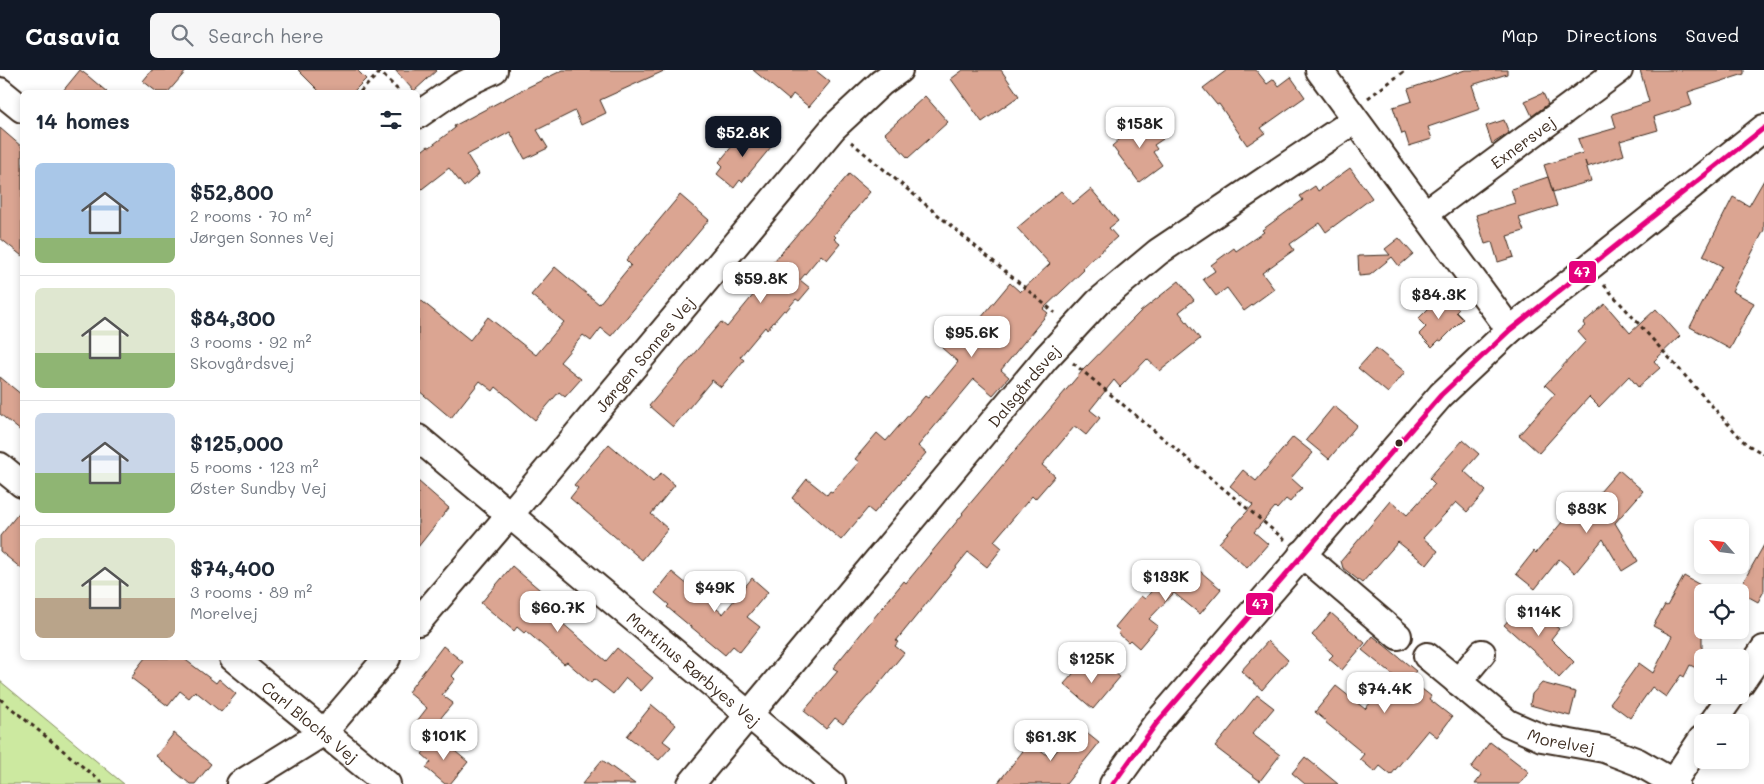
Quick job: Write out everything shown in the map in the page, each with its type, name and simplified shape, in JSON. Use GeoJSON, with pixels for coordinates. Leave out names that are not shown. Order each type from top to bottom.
{"type":"FeatureCollection","features":[{"type":"Feature","properties":{"kind":"street"},"geometry":{"type":"LineString","coordinates":[[420,114],[460,86],[494,70]]}},
{"type":"Feature","properties":{"kind":"street"},"geometry":{"type":"LineString","coordinates":[[1319,70],[1426,213],[1510,330]]}},
{"type":"Feature","properties":{"kind":"street","name":"Exnersvej"},"geometry":{"type":"LineString","coordinates":[[1426,213],[1619,70]]}},
{"type":"Feature","properties":{"kind":"street","name":"Jørgen Sonnes Vej"},"geometry":{"type":"LineString","coordinates":[[420,620],[834,127],[884,74]]}},
{"type":"Feature","properties":{"kind":"street"},"geometry":{"type":"LineString","coordinates":[[0,91],[20,108]]}},
{"type":"Feature","properties":{"kind":"street","name":"Dalsgårdsvej"},"geometry":{"type":"LineString","coordinates":[[749,715],[1055,348],[1098,302],[1158,252],[1355,120]]}},
{"type":"Feature","properties":{"kind":"street"},"geometry":{"type":"LineString","coordinates":[[1113,784],[1156,724],[1441,395],[1510,330],[1764,128]]}},
{"type":"Feature","properties":{"kind":"street","name":"Martinus Rørbyes Vej"},"geometry":{"type":"LineString","coordinates":[[420,440],[832,784]]}},
{"type":"Feature","properties":{"kind":"street"},"geometry":{"type":"LineString","coordinates":[[0,466],[20,482]]}},
{"type":"Feature","properties":{"kind":"street"},"geometry":{"type":"LineString","coordinates":[[1302,554],[1398,636]]}},
{"type":"Feature","properties":{"kind":"street"},"geometry":{"type":"LineString","coordinates":[[1749,671],[1764,649]]}},
{"type":"Feature","properties":{"kind":"street"},"geometry":{"type":"LineString","coordinates":[[1458,682],[1482,653]]}},
{"type":"Feature","properties":{"kind":"street","name":"Morelvej"},"geometry":{"type":"LineString","coordinates":[[1427,656],[1508,723],[1542,738],[1604,749],[1638,762],[1674,783]]}},
{"type":"Feature","properties":{"kind":"street","name":"Carl Blochs Vej"},"geometry":{"type":"LineString","coordinates":[[235,660],[388,784]]}},
{"type":"Feature","properties":{"kind":"street"},"geometry":{"type":"LineString","coordinates":[[240,784],[324,732],[385,660]]}},
{"type":"Feature","properties":{"kind":"street"},"geometry":{"type":"LineString","coordinates":[[691,784],[749,715]]}},
{"type":"Feature","properties":{"kind":"street"},"geometry":{"type":"LineString","coordinates":[[1674,783],[1694,752]]}},
{"type":"Feature","properties":{"kind":"path"},"geometry":{"type":"LineString","coordinates":[[1355,120],[1368,98],[1406,70]]}},
{"type":"Feature","properties":{"kind":"path"},"geometry":{"type":"LineString","coordinates":[[362,90],[379,71],[398,90]]}},
{"type":"Feature","properties":{"kind":"path"},"geometry":{"type":"LineString","coordinates":[[834,127],[1074,328]]}},
{"type":"Feature","properties":{"kind":"path"},"geometry":{"type":"LineString","coordinates":[[1589,268],[1746,444],[1764,454]]}},
{"type":"Feature","properties":{"kind":"path"},"geometry":{"type":"LineString","coordinates":[[1055,348],[1302,554]]}},
{"type":"Feature","properties":{"kind":"path"},"geometry":{"type":"LineString","coordinates":[[0,698],[104,784]]}},
{"type":"Feature","properties":{"kind":"green space"},"geometry":{"type":"Polygon","coordinates":[[[0,681],[124,784],[0,784],[0,681]]]}},
{"type":"Feature","properties":{"kind":"building"},"geometry":{"type":"Polygon","coordinates":[[[80,70],[105,90],[64,90],[80,70]]]}},
{"type":"Feature","properties":{"kind":"building"},"geometry":{"type":"Polygon","coordinates":[[[152,70],[187,70],[170,90],[154,90],[143,81],[152,70]]]}},
{"type":"Feature","properties":{"kind":"building"},"geometry":{"type":"Polygon","coordinates":[[[298,70],[357,70],[366,79],[355,90],[318,90],[298,70]]]}},
{"type":"Feature","properties":{"kind":"building"},"geometry":{"type":"Polygon","coordinates":[[[395,70],[437,70],[415,90],[395,70]]]}},
{"type":"Feature","properties":{"kind":"building"},"geometry":{"type":"Polygon","coordinates":[[[563,70],[666,70],[600,100],[606,113],[581,125],[575,111],[537,130],[548,148],[525,159],[510,132],[467,155],[479,174],[464,187],[449,168],[420,190],[420,152],[455,128],[454,126],[563,70]]]}},
{"type":"Feature","properties":{"kind":"building"},"geometry":{"type":"Polygon","coordinates":[[[753,70],[815,70],[830,82],[809,107],[793,94],[789,100],[753,70]]]}},
{"type":"Feature","properties":{"kind":"building"},"geometry":{"type":"Polygon","coordinates":[[[963,70],[1001,70],[1019,96],[982,122],[951,79],[963,70]]]}},
{"type":"Feature","properties":{"kind":"building"},"geometry":{"type":"Polygon","coordinates":[[[1227,70],[1256,70],[1267,84],[1274,79],[1279,86],[1291,77],[1305,97],[1261,128],[1265,133],[1247,145],[1219,104],[1217,105],[1203,88],[1227,70]]]}},
{"type":"Feature","properties":{"kind":"building"},"geometry":{"type":"Polygon","coordinates":[[[1465,70],[1507,70],[1507,74],[1472,85],[1480,109],[1428,127],[1432,139],[1409,146],[1405,133],[1402,134],[1393,107],[1412,101],[1408,89],[1465,70]]]}},
{"type":"Feature","properties":{"kind":"building"},"geometry":{"type":"Polygon","coordinates":[[[1640,70],[1744,70],[1744,74],[1688,92],[1692,105],[1654,117],[1658,130],[1620,141],[1624,155],[1587,167],[1585,161],[1591,181],[1553,192],[1544,165],[1583,153],[1578,139],[1616,128],[1612,114],[1649,102],[1640,70]]]}},
{"type":"Feature","properties":{"kind":"building"},"geometry":{"type":"Polygon","coordinates":[[[1543,93],[1548,104],[1532,116],[1525,101],[1543,93]]]}},
{"type":"Feature","properties":{"kind":"building"},"geometry":{"type":"Polygon","coordinates":[[[925,96],[948,122],[908,158],[885,133],[925,96]]]}},
{"type":"Feature","properties":{"kind":"building"},"geometry":{"type":"Polygon","coordinates":[[[1145,117],[1163,139],[1154,145],[1157,149],[1153,152],[1162,165],[1139,182],[1112,146],[1145,117]]]}},
{"type":"Feature","properties":{"kind":"building"},"geometry":{"type":"Polygon","coordinates":[[[1504,120],[1509,133],[1492,144],[1486,126],[1504,120]]]}},
{"type":"Feature","properties":{"kind":"building"},"geometry":{"type":"Polygon","coordinates":[[[748,127],[771,147],[742,182],[740,180],[734,188],[717,174],[723,166],[719,162],[748,127]]]}},
{"type":"Feature","properties":{"kind":"building"},"geometry":{"type":"Polygon","coordinates":[[[0,128],[20,145],[20,254],[0,238],[0,128]]]}},
{"type":"Feature","properties":{"kind":"building"},"geometry":{"type":"Polygon","coordinates":[[[1350,168],[1372,198],[1326,232],[1320,223],[1290,244],[1294,250],[1262,273],[1274,289],[1244,311],[1227,288],[1216,296],[1203,279],[1215,271],[1211,265],[1234,248],[1236,251],[1264,232],[1262,230],[1303,200],[1300,196],[1315,186],[1318,191],[1350,168]]]}},
{"type":"Feature","properties":{"kind":"building"},"geometry":{"type":"Polygon","coordinates":[[[849,174],[870,192],[834,235],[836,237],[834,239],[840,244],[827,260],[821,255],[800,280],[810,288],[799,301],[796,299],[786,311],[784,310],[767,330],[765,327],[740,357],[744,360],[721,387],[712,380],[673,427],[649,406],[721,322],[727,327],[755,293],[750,289],[849,174]]]}},
{"type":"Feature","properties":{"kind":"building"},"geometry":{"type":"Polygon","coordinates":[[[1548,177],[1557,206],[1519,218],[1524,231],[1507,236],[1514,257],[1498,262],[1492,242],[1485,244],[1476,215],[1515,203],[1511,189],[1548,177]]]}},
{"type":"Feature","properties":{"kind":"building"},"geometry":{"type":"Polygon","coordinates":[[[1764,180],[1764,230],[1732,291],[1754,303],[1730,349],[1690,327],[1722,266],[1703,256],[1733,197],[1749,206],[1764,180]]]}},
{"type":"Feature","properties":{"kind":"building"},"geometry":{"type":"Polygon","coordinates":[[[1091,189],[1118,221],[1109,228],[1117,237],[1082,268],[1084,270],[1043,309],[1048,313],[1001,370],[1009,377],[993,395],[974,379],[918,446],[926,453],[874,513],[868,508],[841,540],[792,498],[807,479],[827,495],[830,491],[832,492],[859,462],[855,459],[877,433],[886,441],[925,396],[928,398],[958,362],[942,348],[968,317],[976,324],[1010,283],[1020,292],[1050,264],[1017,228],[1061,191],[1073,204],[1091,189]]]}},
{"type":"Feature","properties":{"kind":"building"},"geometry":{"type":"Polygon","coordinates":[[[680,195],[709,220],[611,336],[601,328],[591,341],[583,335],[560,362],[581,379],[565,397],[559,392],[535,420],[496,387],[493,391],[480,381],[451,418],[420,392],[420,300],[470,340],[488,317],[536,355],[564,322],[531,295],[555,267],[599,304],[631,265],[626,260],[680,195]]]}},
{"type":"Feature","properties":{"kind":"building"},"geometry":{"type":"Polygon","coordinates":[[[1399,238],[1413,254],[1399,266],[1392,257],[1370,275],[1359,276],[1358,256],[1390,255],[1385,249],[1399,238]]]}},
{"type":"Feature","properties":{"kind":"building"},"geometry":{"type":"Polygon","coordinates":[[[1179,281],[1194,300],[1179,312],[1200,339],[1160,371],[1147,359],[1120,387],[1114,380],[1090,410],[1100,418],[1086,435],[1074,427],[1042,465],[1055,476],[1035,499],[1032,496],[994,541],[1002,548],[987,567],[968,552],[896,641],[898,642],[895,646],[904,653],[843,724],[835,718],[826,729],[804,711],[838,671],[833,668],[904,581],[906,583],[962,513],[1083,370],[1140,312],[1179,281]]]}},
{"type":"Feature","properties":{"kind":"building"},"geometry":{"type":"Polygon","coordinates":[[[1443,294],[1459,309],[1456,312],[1463,319],[1441,341],[1439,340],[1432,347],[1419,334],[1426,327],[1418,319],[1443,294]]]}},
{"type":"Feature","properties":{"kind":"building"},"geometry":{"type":"Polygon","coordinates":[[[1605,304],[1630,333],[1656,309],[1680,336],[1654,361],[1660,368],[1638,387],[1629,376],[1599,407],[1589,397],[1539,453],[1519,435],[1555,394],[1545,385],[1586,341],[1578,332],[1585,326],[1583,323],[1605,304]]]}},
{"type":"Feature","properties":{"kind":"building"},"geometry":{"type":"Polygon","coordinates":[[[1376,348],[1405,372],[1388,393],[1358,368],[1376,348]]]}},
{"type":"Feature","properties":{"kind":"building"},"geometry":{"type":"Polygon","coordinates":[[[0,377],[20,393],[20,430],[0,414],[0,377]]]}},
{"type":"Feature","properties":{"kind":"building"},"geometry":{"type":"Polygon","coordinates":[[[1334,406],[1357,425],[1329,459],[1306,440],[1334,406]]]}},
{"type":"Feature","properties":{"kind":"building"},"geometry":{"type":"Polygon","coordinates":[[[1293,437],[1313,453],[1291,478],[1302,488],[1290,502],[1286,499],[1277,509],[1275,507],[1254,532],[1268,544],[1247,568],[1219,543],[1253,505],[1230,486],[1243,470],[1256,481],[1293,437]]]}},
{"type":"Feature","properties":{"kind":"building"},"geometry":{"type":"Polygon","coordinates":[[[1463,440],[1479,454],[1464,471],[1486,491],[1467,512],[1456,502],[1423,538],[1438,551],[1427,565],[1398,542],[1362,583],[1343,568],[1341,561],[1391,501],[1407,515],[1435,484],[1429,478],[1463,440]]]}},
{"type":"Feature","properties":{"kind":"building"},"geometry":{"type":"Polygon","coordinates":[[[609,444],[653,482],[661,473],[675,485],[651,514],[668,529],[642,560],[570,498],[578,488],[574,485],[609,444]]]}},
{"type":"Feature","properties":{"kind":"building"},"geometry":{"type":"Polygon","coordinates":[[[1619,470],[1643,491],[1615,523],[1638,561],[1622,571],[1603,539],[1575,573],[1559,559],[1535,589],[1516,574],[1534,551],[1536,553],[1568,515],[1575,521],[1619,470]]]}},
{"type":"Feature","properties":{"kind":"building"},"geometry":{"type":"Polygon","coordinates":[[[420,483],[449,508],[420,544],[420,483]]]}},
{"type":"Feature","properties":{"kind":"building"},"geometry":{"type":"Polygon","coordinates":[[[20,511],[20,567],[0,551],[0,536],[20,511]]]}},
{"type":"Feature","properties":{"kind":"building"},"geometry":{"type":"Polygon","coordinates":[[[1764,545],[1764,591],[1758,602],[1749,597],[1749,584],[1742,584],[1764,545]]]}},
{"type":"Feature","properties":{"kind":"building"},"geometry":{"type":"Polygon","coordinates":[[[512,566],[553,601],[546,609],[606,661],[617,648],[653,678],[641,691],[626,678],[613,694],[594,679],[591,683],[567,662],[564,664],[526,631],[524,633],[517,627],[514,631],[481,603],[512,566]]]}},
{"type":"Feature","properties":{"kind":"building"},"geometry":{"type":"Polygon","coordinates":[[[1172,566],[1185,577],[1194,566],[1221,589],[1200,614],[1174,593],[1149,619],[1158,626],[1139,648],[1130,640],[1128,642],[1118,633],[1120,631],[1115,627],[1141,596],[1145,599],[1172,566]]]}},
{"type":"Feature","properties":{"kind":"building"},"geometry":{"type":"Polygon","coordinates":[[[672,572],[723,614],[752,578],[768,592],[747,617],[760,627],[740,652],[733,646],[725,655],[667,607],[669,605],[655,593],[672,572]]]}},
{"type":"Feature","properties":{"kind":"building"},"geometry":{"type":"Polygon","coordinates":[[[1684,576],[1698,584],[1694,584],[1694,639],[1702,639],[1702,649],[1694,649],[1694,667],[1690,665],[1684,677],[1681,675],[1666,697],[1652,687],[1630,718],[1610,703],[1639,663],[1653,673],[1672,636],[1653,626],[1665,605],[1667,606],[1684,576]]]}},
{"type":"Feature","properties":{"kind":"building"},"geometry":{"type":"Polygon","coordinates":[[[1526,600],[1559,629],[1551,639],[1574,662],[1559,678],[1541,658],[1504,625],[1526,600]]]}},
{"type":"Feature","properties":{"kind":"building"},"geometry":{"type":"Polygon","coordinates":[[[1331,613],[1365,643],[1342,670],[1329,659],[1333,655],[1312,635],[1331,613]]]}},
{"type":"Feature","properties":{"kind":"building"},"geometry":{"type":"Polygon","coordinates":[[[1373,636],[1416,671],[1409,679],[1431,696],[1429,699],[1452,717],[1437,737],[1428,730],[1391,775],[1380,766],[1375,772],[1360,759],[1364,754],[1315,712],[1336,686],[1365,709],[1394,676],[1362,650],[1373,636]]]}},
{"type":"Feature","properties":{"kind":"building"},"geometry":{"type":"Polygon","coordinates":[[[1268,641],[1288,660],[1262,690],[1241,671],[1268,641]]]}},
{"type":"Feature","properties":{"kind":"building"},"geometry":{"type":"Polygon","coordinates":[[[443,646],[463,662],[452,676],[455,679],[442,695],[453,703],[430,731],[417,721],[427,708],[408,692],[443,646]]]}},
{"type":"Feature","properties":{"kind":"building"},"geometry":{"type":"Polygon","coordinates":[[[143,660],[186,660],[216,683],[219,679],[236,694],[221,712],[195,691],[189,698],[180,691],[168,706],[131,678],[143,660]]]}},
{"type":"Feature","properties":{"kind":"building"},"geometry":{"type":"Polygon","coordinates":[[[1101,661],[1120,677],[1093,709],[1064,684],[1080,666],[1090,674],[1101,661]]]}},
{"type":"Feature","properties":{"kind":"building"},"geometry":{"type":"Polygon","coordinates":[[[1542,683],[1576,692],[1570,716],[1530,705],[1532,694],[1542,683]]]}},
{"type":"Feature","properties":{"kind":"building"},"geometry":{"type":"Polygon","coordinates":[[[1257,695],[1274,708],[1252,734],[1280,755],[1260,781],[1215,747],[1257,695]]]}},
{"type":"Feature","properties":{"kind":"building"},"geometry":{"type":"Polygon","coordinates":[[[652,705],[676,725],[663,741],[671,747],[659,760],[627,736],[652,705]]]}},
{"type":"Feature","properties":{"kind":"building"},"geometry":{"type":"Polygon","coordinates":[[[1077,725],[1099,743],[1066,784],[997,784],[1030,742],[1051,758],[1077,725]]]}},
{"type":"Feature","properties":{"kind":"building"},"geometry":{"type":"Polygon","coordinates":[[[174,733],[211,764],[195,784],[190,784],[156,756],[174,733]]]}},
{"type":"Feature","properties":{"kind":"building"},"geometry":{"type":"Polygon","coordinates":[[[437,736],[468,762],[450,784],[445,784],[426,768],[431,762],[422,754],[437,736]]]}},
{"type":"Feature","properties":{"kind":"building"},"geometry":{"type":"Polygon","coordinates":[[[1490,742],[1529,772],[1520,784],[1475,784],[1482,775],[1471,768],[1490,742]]]}},
{"type":"Feature","properties":{"kind":"building"},"geometry":{"type":"Polygon","coordinates":[[[1305,757],[1338,784],[1305,784],[1292,773],[1305,757]]]}},
{"type":"Feature","properties":{"kind":"building"},"geometry":{"type":"Polygon","coordinates":[[[602,760],[635,784],[582,784],[602,760]]]}},
{"type":"Feature","properties":{"kind":"transit line","name":"47"},"geometry":{"type":"LineString","coordinates":[[1113,784],[1156,724],[1441,395],[1510,330],[1764,128]]}}]}
